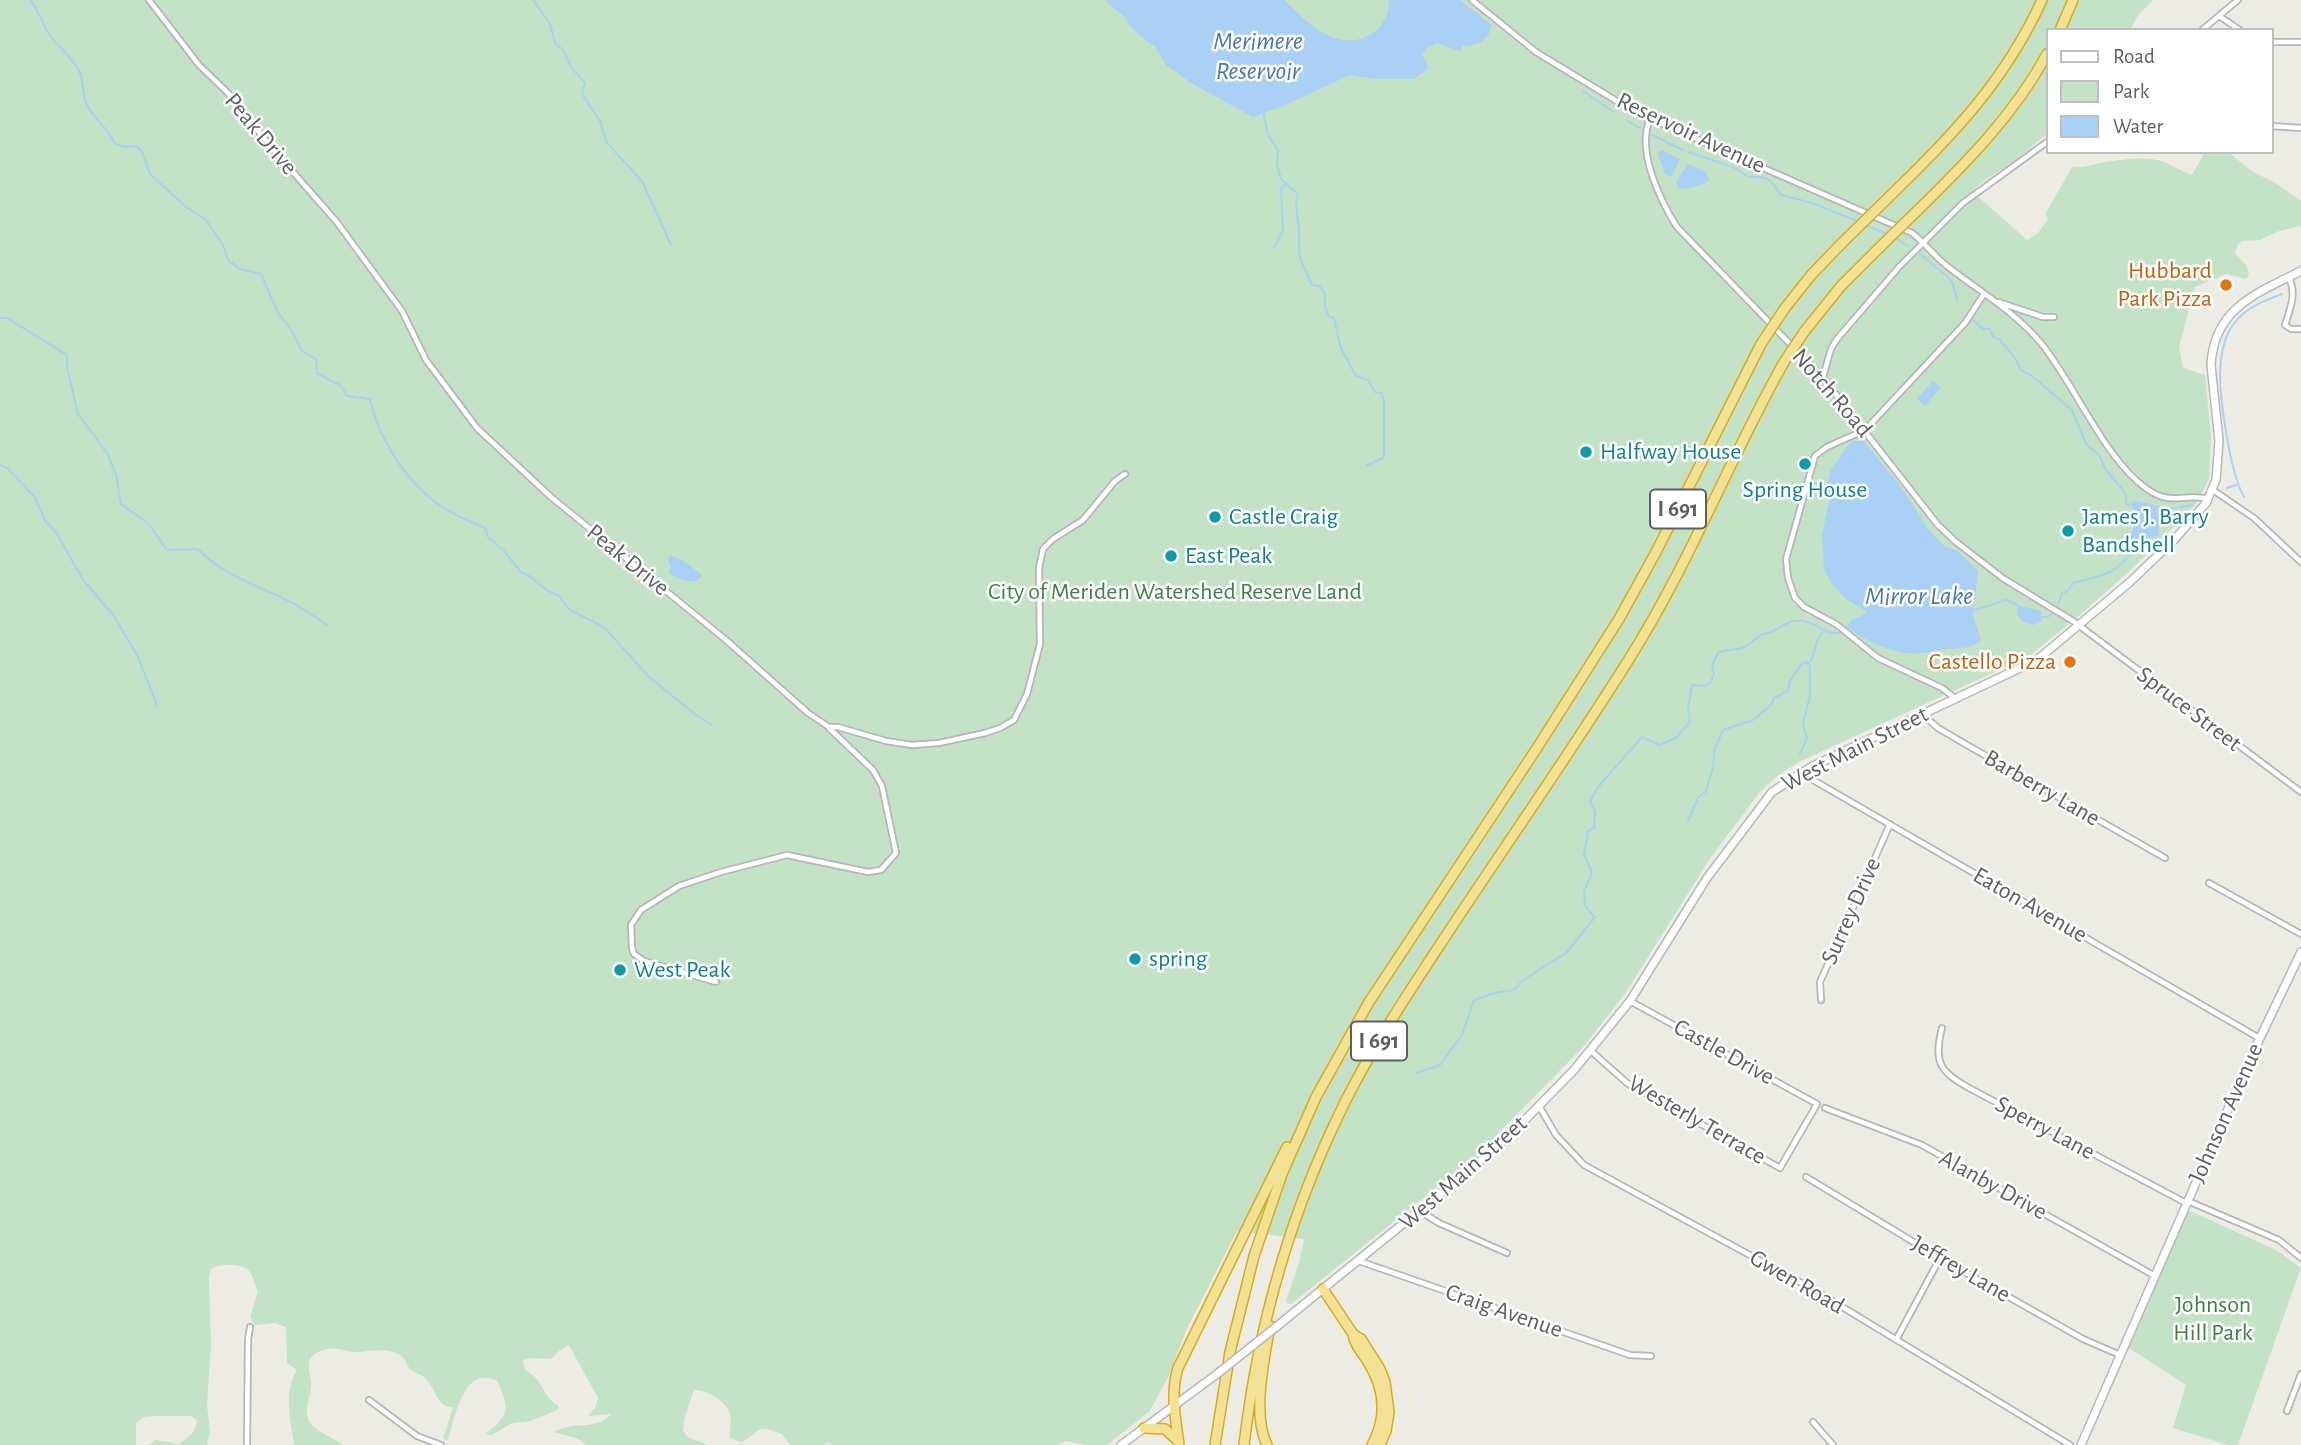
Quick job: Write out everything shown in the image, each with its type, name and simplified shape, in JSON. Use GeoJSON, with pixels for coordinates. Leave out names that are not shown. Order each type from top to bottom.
{"type":"FeatureCollection","features":[{"type":"Feature","properties":{"kind":"highway","name":"I 691"},"geometry":{"type":"LineString","coordinates":[[1215,1445],[1230,1352],[1248,1278],[1273,1200],[1310,1110],[1369,1002],[1624,611],[1761,344],[1785,308],[1806,281],[1953,133],[1987,93],[2014,53],[2042,0]]}},
{"type":"Feature","properties":{"kind":"highway"},"geometry":{"type":"LineString","coordinates":[[2061,28],[2073,0]]}},
{"type":"Feature","properties":{"kind":"highway","name":"I 691"},"geometry":{"type":"LineString","coordinates":[[1244,1445],[1260,1346],[1275,1287],[1313,1174],[1366,1063],[1405,998],[1640,641],[1687,556],[1784,362],[1804,332],[1835,293],[1995,131],[2022,95],[2046,56]]}},
{"type":"Feature","properties":{"kind":"highway"},"geometry":{"type":"LineString","coordinates":[[1178,1443],[1175,1377],[1178,1368],[1294,1134],[1310,1110]]}},
{"type":"Feature","properties":{"kind":"highway"},"geometry":{"type":"LineString","coordinates":[[1267,1445],[1260,1427],[1259,1413],[1275,1287]]}},
{"type":"Feature","properties":{"kind":"highway"},"geometry":{"type":"LineString","coordinates":[[1323,1289],[1353,1334],[1354,1342],[1376,1377],[1381,1394],[1382,1419],[1373,1445]]}},
{"type":"Feature","properties":{"kind":"highway"},"geometry":{"type":"LineString","coordinates":[[1353,1334],[1360,1338],[1377,1363],[1387,1386],[1389,1417],[1380,1445]]}},
{"type":"Feature","properties":{"kind":"highway"},"geometry":{"type":"LineString","coordinates":[[1144,1428],[1166,1429],[1178,1443]]}},
{"type":"Feature","properties":{"kind":"main road","name":"West Main Street"},"geometry":{"type":"LineString","coordinates":[[1121,1445],[1217,1374],[1367,1254],[1500,1143],[1539,1106],[1591,1051],[1630,1001],[1707,878],[1772,792],[1800,772],[2038,660],[2159,555],[2208,499],[2213,489],[2219,455],[2211,365],[2214,342],[2223,323],[2238,307],[2301,271]]}},
{"type":"Feature","properties":{"kind":"main road","name":"Johnson Avenue"},"geometry":{"type":"LineString","coordinates":[[2081,1445],[2259,1038],[2301,952]]}},
{"type":"Feature","properties":{"kind":"street","name":"Peak Drive"},"geometry":{"type":"LineString","coordinates":[[149,0],[199,65],[229,94],[336,221],[402,311],[426,360],[477,428],[551,497],[726,639],[808,713],[829,727],[912,745],[939,743],[985,733],[1014,720],[1027,694],[1040,644],[1041,553],[1049,542],[1083,520],[1115,481],[1125,474]]}},
{"type":"Feature","properties":{"kind":"street","name":"Reservoir Avenue"},"geometry":{"type":"LineString","coordinates":[[1472,0],[1523,43],[1633,111],[1907,230],[1944,264],[1995,301]]}},
{"type":"Feature","properties":{"kind":"street"},"geometry":{"type":"LineString","coordinates":[[2204,28],[2238,0]]}},
{"type":"Feature","properties":{"kind":"street"},"geometry":{"type":"LineString","coordinates":[[2219,16],[2237,28]]}},
{"type":"Feature","properties":{"kind":"street"},"geometry":{"type":"LineString","coordinates":[[2273,42],[2301,43]]}},
{"type":"Feature","properties":{"kind":"street","name":"Notch Road"},"geometry":{"type":"LineString","coordinates":[[1650,119],[1646,135],[1651,171],[1662,200],[1677,227],[1823,378],[1931,517],[1956,542],[2004,579],[2078,626]]}},
{"type":"Feature","properties":{"kind":"street"},"geometry":{"type":"LineString","coordinates":[[2273,126],[2301,128]]}},
{"type":"Feature","properties":{"kind":"street"},"geometry":{"type":"LineString","coordinates":[[1823,378],[1830,349],[1899,267],[1973,194],[2046,143]]}},
{"type":"Feature","properties":{"kind":"street"},"geometry":{"type":"LineString","coordinates":[[2289,278],[2293,299],[2285,325],[2291,329],[2301,329]]}},
{"type":"Feature","properties":{"kind":"street"},"geometry":{"type":"LineString","coordinates":[[1956,699],[1942,688],[1889,664],[1868,651],[1830,620],[1800,603],[1790,588],[1786,568],[1787,549],[1815,456],[1865,430],[1965,323],[1984,294]]}},
{"type":"Feature","properties":{"kind":"street"},"geometry":{"type":"LineString","coordinates":[[1995,301],[2043,317],[2054,317]]}},
{"type":"Feature","properties":{"kind":"street"},"geometry":{"type":"LineString","coordinates":[[1995,301],[2020,321],[2045,349],[2114,454],[2139,484],[2164,498],[2208,499]]}},
{"type":"Feature","properties":{"kind":"street"},"geometry":{"type":"LineString","coordinates":[[2213,489],[2254,518],[2301,562]]}},
{"type":"Feature","properties":{"kind":"street","name":"Spruce Street"},"geometry":{"type":"LineString","coordinates":[[2078,626],[2301,792]]}},
{"type":"Feature","properties":{"kind":"street","name":"Barberry Lane"},"geometry":{"type":"LineString","coordinates":[[1923,714],[1932,724],[1967,746],[2165,858]]}},
{"type":"Feature","properties":{"kind":"street"},"geometry":{"type":"LineString","coordinates":[[716,982],[644,961],[635,954],[631,942],[632,925],[641,910],[669,892],[696,880],[787,855],[868,872],[881,870],[896,853],[882,786],[873,770],[838,739],[829,727]]}},
{"type":"Feature","properties":{"kind":"street","name":"Eaton Avenue"},"geometry":{"type":"LineString","coordinates":[[1800,772],[2259,1038]]}},
{"type":"Feature","properties":{"kind":"street","name":"Surrey Drive"},"geometry":{"type":"LineString","coordinates":[[1821,1000],[1820,982],[1890,824]]}},
{"type":"Feature","properties":{"kind":"street"},"geometry":{"type":"LineString","coordinates":[[2209,883],[2301,934]]}},
{"type":"Feature","properties":{"kind":"street","name":"Castle Drive"},"geometry":{"type":"LineString","coordinates":[[1630,1001],[1817,1104]]}},
{"type":"Feature","properties":{"kind":"street","name":"Sperry Lane"},"geometry":{"type":"LineString","coordinates":[[1942,1028],[1937,1052],[1940,1065],[1949,1076],[2187,1202],[2279,1240],[2301,1258]]}},
{"type":"Feature","properties":{"kind":"street","name":"Westerly Terrace"},"geometry":{"type":"LineString","coordinates":[[1591,1051],[1627,1083],[1780,1168],[1817,1104]]}},
{"type":"Feature","properties":{"kind":"street","name":"Gwen Road"},"geometry":{"type":"LineString","coordinates":[[1539,1106],[1556,1135],[1584,1165],[1816,1291],[2070,1445]]}},
{"type":"Feature","properties":{"kind":"street","name":"Alanby Drive"},"geometry":{"type":"LineString","coordinates":[[1825,1108],[1922,1144],[2155,1276]]}},
{"type":"Feature","properties":{"kind":"street","name":"Jeffrey Lane"},"geometry":{"type":"LineString","coordinates":[[1806,1177],[1940,1258],[2083,1339],[2120,1355]]}},
{"type":"Feature","properties":{"kind":"street"},"geometry":{"type":"LineString","coordinates":[[1420,1211],[1439,1223],[1507,1253]]}},
{"type":"Feature","properties":{"kind":"street"},"geometry":{"type":"LineString","coordinates":[[1896,1340],[1940,1258]]}},
{"type":"Feature","properties":{"kind":"street","name":"Craig Avenue"},"geometry":{"type":"LineString","coordinates":[[1358,1261],[1630,1355],[1651,1356]]}},
{"type":"Feature","properties":{"kind":"street"},"geometry":{"type":"LineString","coordinates":[[247,1445],[250,1327]]}},
{"type":"Feature","properties":{"kind":"street"},"geometry":{"type":"LineString","coordinates":[[2287,1410],[2301,1374]]}},
{"type":"Feature","properties":{"kind":"street"},"geometry":{"type":"LineString","coordinates":[[369,1400],[417,1436],[441,1445]]}},
{"type":"Feature","properties":{"kind":"street"},"geometry":{"type":"LineString","coordinates":[[1813,1422],[1833,1445]]}},
{"type":"Feature","properties":{"kind":"green space","name":"City of Meriden Watershed Reserve Land"},"geometry":{"type":"Polygon","coordinates":[[[0,0],[2153,0],[2139,14],[2131,28],[2046,28],[2046,135],[1972,191],[2027,240],[2037,234],[2047,221],[2046,213],[2072,167],[2086,167],[2124,159],[2153,159],[2192,175],[2204,154],[2230,154],[2253,172],[2274,182],[2301,201],[2301,226],[2279,231],[2260,240],[2242,241],[2237,246],[2235,253],[2246,265],[2249,275],[2246,279],[2226,274],[2195,287],[2179,347],[2183,368],[2205,375],[2211,436],[2209,479],[2196,504],[2133,568],[2029,656],[1799,762],[1776,777],[1759,793],[1711,857],[1624,995],[1585,1045],[1476,1156],[1291,1304],[1286,1303],[1287,1298],[1304,1239],[1237,1231],[1187,1328],[1169,1375],[1150,1411],[1107,1445],[1066,1441],[1057,1445],[790,1445],[782,1434],[766,1429],[758,1430],[741,1442],[730,1438],[731,1418],[725,1405],[710,1394],[694,1390],[683,1431],[688,1437],[708,1445],[587,1445],[576,1438],[554,1432],[598,1423],[612,1414],[588,1416],[595,1408],[598,1398],[569,1345],[551,1359],[523,1360],[525,1370],[559,1406],[557,1410],[531,1421],[512,1423],[492,1435],[485,1434],[503,1417],[506,1405],[497,1381],[485,1378],[476,1380],[462,1396],[448,1440],[443,1439],[453,1407],[443,1404],[429,1382],[411,1370],[401,1355],[382,1350],[355,1352],[331,1349],[319,1352],[313,1355],[309,1364],[311,1387],[307,1407],[308,1419],[319,1430],[343,1445],[294,1445],[289,1397],[297,1370],[287,1363],[286,1327],[275,1323],[255,1325],[250,1317],[258,1291],[253,1278],[246,1268],[230,1265],[211,1269],[209,1277],[211,1346],[207,1405],[210,1433],[207,1445],[148,1445],[156,1440],[178,1444],[191,1434],[197,1420],[191,1416],[156,1416],[144,1417],[136,1423],[136,1445],[0,1445],[0,0]]]}},
{"type":"Feature","properties":{"kind":"green space","name":"Johnson Hill Park"},"geometry":{"type":"Polygon","coordinates":[[[2188,1210],[2276,1250],[2301,1268],[2238,1445],[2228,1445],[2173,1428],[2186,1385],[2129,1348],[2188,1210]]]}},
{"type":"Feature","properties":{"kind":"water","name":"Merimere Reservoir"},"geometry":{"type":"Polygon","coordinates":[[[1104,0],[1284,0],[1324,33],[1348,40],[1360,39],[1377,30],[1385,18],[1389,0],[1460,0],[1492,25],[1482,41],[1463,46],[1460,51],[1437,43],[1427,48],[1422,55],[1428,66],[1427,70],[1414,79],[1376,79],[1350,75],[1253,117],[1191,83],[1166,65],[1155,46],[1146,41],[1129,25],[1126,18],[1104,0]]]}},
{"type":"Feature","properties":{"kind":"water"},"geometry":{"type":"Polygon","coordinates":[[[1661,150],[1680,159],[1671,177],[1665,174],[1658,154],[1661,150]]]}},
{"type":"Feature","properties":{"kind":"water"},"geometry":{"type":"Polygon","coordinates":[[[1688,164],[1705,172],[1710,180],[1695,187],[1679,188],[1676,182],[1688,164]]]}},
{"type":"Feature","properties":{"kind":"water"},"geometry":{"type":"Polygon","coordinates":[[[1933,381],[1941,387],[1925,406],[1917,399],[1933,381]]]}},
{"type":"Feature","properties":{"kind":"water","name":"Mirror Lake"},"geometry":{"type":"Polygon","coordinates":[[[1853,441],[1864,441],[1904,491],[1927,528],[1944,546],[1957,551],[1978,571],[1973,616],[1981,640],[1978,643],[1924,653],[1903,652],[1873,643],[1846,627],[1851,620],[1864,615],[1866,611],[1846,599],[1831,583],[1824,569],[1822,535],[1829,501],[1827,485],[1830,471],[1853,441]]]}},
{"type":"Feature","properties":{"kind":"water"},"geometry":{"type":"Polygon","coordinates":[[[2131,502],[2160,506],[2164,512],[2161,514],[2158,536],[2142,540],[2133,554],[2130,540],[2136,516],[2131,502]]]}},
{"type":"Feature","properties":{"kind":"water"},"geometry":{"type":"Polygon","coordinates":[[[670,555],[684,561],[702,575],[691,581],[669,573],[670,555]]]}},
{"type":"Feature","properties":{"kind":"water"},"geometry":{"type":"Polygon","coordinates":[[[2016,603],[2041,611],[2042,620],[2034,625],[2023,621],[2019,617],[2016,603]]]}},
{"type":"Feature","properties":{"kind":"waterway"},"geometry":{"type":"LineString","coordinates":[[30,0],[49,34],[77,67],[87,105],[115,144],[124,147],[137,146],[150,174],[186,207],[206,220],[223,245],[228,260],[240,269],[261,274],[278,313],[292,331],[302,351],[316,359],[317,373],[341,386],[347,396],[370,399],[384,439],[408,476],[448,511],[485,528],[488,537],[521,572],[559,596],[570,610],[604,627],[649,677],[712,725]]}},
{"type":"Feature","properties":{"kind":"waterway"},"geometry":{"type":"LineString","coordinates":[[533,0],[550,24],[555,43],[564,51],[571,67],[585,83],[582,94],[600,121],[607,143],[642,181],[671,245]]}},
{"type":"Feature","properties":{"kind":"waterway"},"geometry":{"type":"LineString","coordinates":[[1583,91],[1614,112]]}},
{"type":"Feature","properties":{"kind":"waterway"},"geometry":{"type":"LineString","coordinates":[[1263,112],[1268,135],[1278,150],[1277,164],[1281,179],[1298,194],[1296,205],[1300,258],[1312,285],[1319,286],[1325,293],[1325,307],[1329,317],[1334,318],[1340,346],[1356,376],[1368,380],[1384,400],[1383,458],[1367,465]]}},
{"type":"Feature","properties":{"kind":"waterway"},"geometry":{"type":"LineString","coordinates":[[1628,121],[1641,129]]}},
{"type":"Feature","properties":{"kind":"waterway"},"geometry":{"type":"LineString","coordinates":[[1650,134],[1683,150]]}},
{"type":"Feature","properties":{"kind":"waterway"},"geometry":{"type":"LineString","coordinates":[[1688,152],[1733,167],[1749,177],[1765,178],[1781,195],[1812,203],[1857,221]]}},
{"type":"Feature","properties":{"kind":"waterway"},"geometry":{"type":"LineString","coordinates":[[1274,248],[1283,230],[1281,189],[1285,184]]}},
{"type":"Feature","properties":{"kind":"waterway"},"geometry":{"type":"LineString","coordinates":[[1865,225],[1889,235]]}},
{"type":"Feature","properties":{"kind":"waterway"},"geometry":{"type":"LineString","coordinates":[[1894,237],[1908,246]]}},
{"type":"Feature","properties":{"kind":"waterway"},"geometry":{"type":"LineString","coordinates":[[1920,254],[1949,278],[1957,300]]}},
{"type":"Feature","properties":{"kind":"waterway"},"geometry":{"type":"LineString","coordinates":[[2244,497],[2234,470],[2226,430],[2220,373],[2222,351],[2226,337],[2243,314],[2282,294]]}},
{"type":"Feature","properties":{"kind":"waterway"},"geometry":{"type":"LineString","coordinates":[[0,318],[7,318],[67,355],[67,367],[78,414],[107,453],[116,474],[121,504],[149,524],[167,550],[198,549],[219,567],[296,605],[328,625]]}},
{"type":"Feature","properties":{"kind":"waterway"},"geometry":{"type":"LineString","coordinates":[[1972,319],[1983,329],[1990,329],[1993,337],[1999,339],[2015,358],[2021,370],[2072,410],[2086,444],[2099,455],[2106,470],[2126,494],[2126,504],[2131,505]]}},
{"type":"Feature","properties":{"kind":"waterway"},"geometry":{"type":"LineString","coordinates":[[0,465],[8,469],[34,496],[46,522],[56,532],[83,580],[114,616],[138,657],[157,705]]}},
{"type":"Feature","properties":{"kind":"waterway"},"geometry":{"type":"LineString","coordinates":[[2227,488],[2236,485]]}},
{"type":"Feature","properties":{"kind":"waterway"},"geometry":{"type":"LineString","coordinates":[[2161,510],[2192,505]]}},
{"type":"Feature","properties":{"kind":"waterway"},"geometry":{"type":"LineString","coordinates":[[2058,605],[2062,593],[2068,591],[2073,583],[2112,571],[2131,553]]}},
{"type":"Feature","properties":{"kind":"waterway"},"geometry":{"type":"LineString","coordinates":[[1972,611],[2006,600],[2016,604]]}},
{"type":"Feature","properties":{"kind":"waterway"},"geometry":{"type":"LineString","coordinates":[[2042,617],[2054,613]]}},
{"type":"Feature","properties":{"kind":"waterway"},"geometry":{"type":"LineString","coordinates":[[1416,1073],[1440,1065],[1462,1035],[1474,1000],[1514,990],[1523,980],[1566,953],[1595,917],[1585,906],[1584,892],[1592,872],[1584,855],[1588,831],[1594,828],[1595,811],[1590,802],[1598,787],[1642,737],[1659,745],[1676,738],[1690,722],[1688,709],[1692,685],[1705,686],[1711,682],[1714,673],[1712,666],[1718,653],[1745,647],[1762,635],[1798,620],[1840,633]]}},
{"type":"Feature","properties":{"kind":"waterway"},"geometry":{"type":"LineString","coordinates":[[1688,821],[1698,798],[1706,791],[1715,748],[1723,730],[1753,720],[1771,705],[1774,698],[1788,691],[1790,681],[1802,663],[1810,662],[1819,637],[1825,631]]}},
{"type":"Feature","properties":{"kind":"waterway"},"geometry":{"type":"LineString","coordinates":[[1800,754],[1807,738],[1803,723],[1810,696],[1810,666],[1807,663]]}},
{"type":"Feature","properties":{"kind":"place","name":"Hubbard Park Pizza"},"geometry":{"type":"Point","coordinates":[2226,285]}},
{"type":"Feature","properties":{"kind":"place","name":"Halfway House"},"geometry":{"type":"Point","coordinates":[1586,452]}},
{"type":"Feature","properties":{"kind":"place","name":"Spring House"},"geometry":{"type":"Point","coordinates":[1805,464]}},
{"type":"Feature","properties":{"kind":"place","name":"Castle Craig"},"geometry":{"type":"Point","coordinates":[1215,517]}},
{"type":"Feature","properties":{"kind":"place","name":"James J. Barry Bandshell"},"geometry":{"type":"Point","coordinates":[2068,531]}},
{"type":"Feature","properties":{"kind":"place","name":"East Peak"},"geometry":{"type":"Point","coordinates":[1171,556]}},
{"type":"Feature","properties":{"kind":"place","name":"Castello Pizza"},"geometry":{"type":"Point","coordinates":[2070,662]}},
{"type":"Feature","properties":{"kind":"place","name":"spring"},"geometry":{"type":"Point","coordinates":[1135,959]}},
{"type":"Feature","properties":{"kind":"place","name":"West Peak"},"geometry":{"type":"Point","coordinates":[620,970]}}]}
